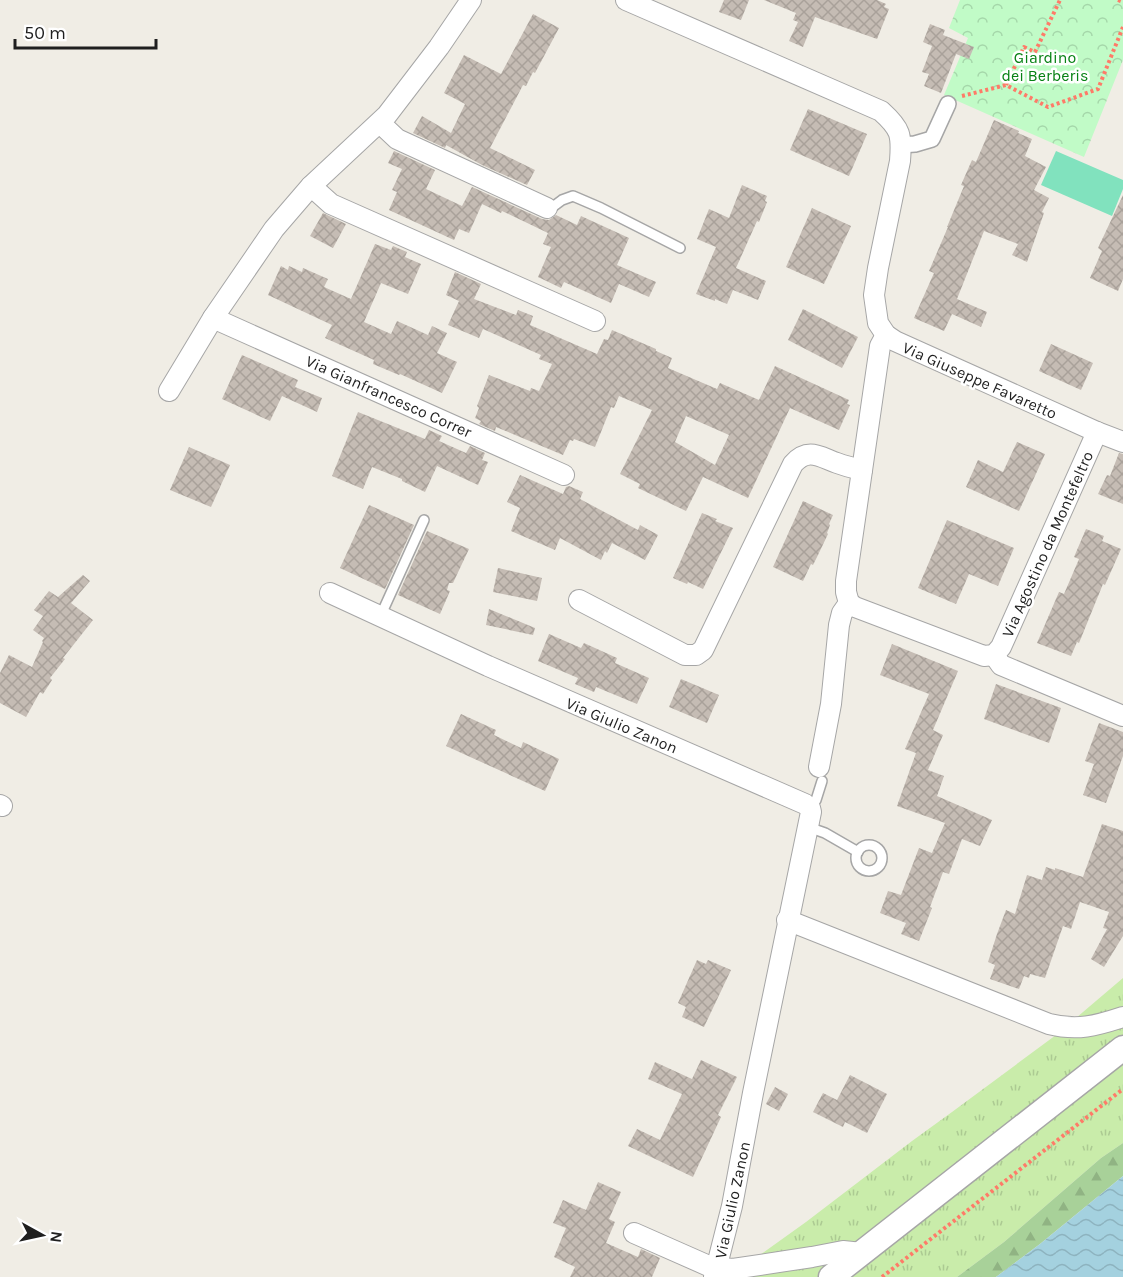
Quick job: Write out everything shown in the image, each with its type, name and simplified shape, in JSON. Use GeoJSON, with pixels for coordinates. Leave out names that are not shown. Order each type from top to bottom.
{"type":"FeatureCollection","features":[{"type":"Feature","properties":{"kind":"street"},"geometry":{"type":"LineString","coordinates":[[169,391],[213,318],[274,229],[311,186],[380,123],[395,106],[471,0]]}},
{"type":"Feature","properties":{"kind":"street"},"geometry":{"type":"LineString","coordinates":[[626,0],[881,111],[894,123],[900,133],[902,145],[932,139],[948,104]]}},
{"type":"Feature","properties":{"kind":"street"},"geometry":{"type":"LineString","coordinates":[[380,123],[396,139],[547,208]]}},
{"type":"Feature","properties":{"kind":"street","name":"Via Giuseppe Favaretto"},"geometry":{"type":"LineString","coordinates":[[902,145],[874,295],[878,322],[886,335],[1123,442]]}},
{"type":"Feature","properties":{"kind":"street"},"geometry":{"type":"LineString","coordinates":[[311,186],[331,204],[595,321]]}},
{"type":"Feature","properties":{"kind":"street","name":"Via Gianfrancesco Correr"},"geometry":{"type":"LineString","coordinates":[[213,318],[564,475]]}},
{"type":"Feature","properties":{"kind":"street"},"geometry":{"type":"LineString","coordinates":[[820,774],[831,704],[839,625],[842,613],[849,603],[846,581],[880,346],[886,335]]}},
{"type":"Feature","properties":{"kind":"street","name":"Via Agostino da Montefeltro"},"geometry":{"type":"LineString","coordinates":[[849,603],[984,656],[994,655],[1001,647],[1097,432]]}},
{"type":"Feature","properties":{"kind":"street"},"geometry":{"type":"LineString","coordinates":[[579,600],[686,655],[696,655],[703,650],[793,464],[798,458],[805,454],[814,454],[841,465],[862,470]]}},
{"type":"Feature","properties":{"kind":"street","name":"Via Giulio Zanon"},"geometry":{"type":"LineString","coordinates":[[330,593],[488,666],[799,801],[809,817],[732,1206],[716,1273]]}},
{"type":"Feature","properties":{"kind":"street","name":"Via Agostino da Montefeltro"},"geometry":{"type":"LineString","coordinates":[[994,655],[1001,665],[1123,716]]}},
{"type":"Feature","properties":{"kind":"street"},"geometry":{"type":"LineString","coordinates":[[788,920],[1049,1024],[1089,1027],[1123,1017]]}},
{"type":"Feature","properties":{"kind":"street"},"geometry":{"type":"LineString","coordinates":[[831,1277],[1123,1048]]}},
{"type":"Feature","properties":{"kind":"street","name":"Via Giulio Zanon"},"geometry":{"type":"LineString","coordinates":[[634,1233],[711,1267],[716,1273]]}},
{"type":"Feature","properties":{"kind":"street","name":"Via Giulio Zanon"},"geometry":{"type":"LineString","coordinates":[[716,1273],[843,1251],[862,1253]]}},
{"type":"Feature","properties":{"kind":"lane"},"geometry":{"type":"LineString","coordinates":[[547,208],[573,196],[680,248]]}},
{"type":"Feature","properties":{"kind":"lane"},"geometry":{"type":"LineString","coordinates":[[381,616],[424,520]]}},
{"type":"Feature","properties":{"kind":"lane"},"geometry":{"type":"LineString","coordinates":[[820,774],[816,800],[809,817],[825,833],[858,852]]}},
{"type":"Feature","properties":{"kind":"path"},"geometry":{"type":"LineString","coordinates":[[1006,85],[1024,47],[1035,52],[1060,0]]}},
{"type":"Feature","properties":{"kind":"path"},"geometry":{"type":"LineString","coordinates":[[1118,0],[1123,2]]}},
{"type":"Feature","properties":{"kind":"path"},"geometry":{"type":"LineString","coordinates":[[948,104],[956,104],[959,97],[1006,85],[1048,107],[1098,89],[1123,27]]}},
{"type":"Feature","properties":{"kind":"path"},"geometry":{"type":"LineString","coordinates":[[882,1277],[1123,1089]]}},
{"type":"Feature","properties":{"kind":"green space","name":"Giardino dei Berberis"},"geometry":{"type":"Polygon","coordinates":[[[960,0],[1123,0],[1123,60],[1084,157],[944,95],[968,38],[949,28],[960,0]]]}},
{"type":"Feature","properties":{"kind":"green space"},"geometry":{"type":"Polygon","coordinates":[[[1056,151],[1123,180],[1123,189],[1112,216],[1041,185],[1056,151]]]}},
{"type":"Feature","properties":{"kind":"green space"},"geometry":{"type":"Polygon","coordinates":[[[1123,978],[1123,1143],[1101,1158],[1004,1242],[957,1277],[729,1277],[1056,1035],[1123,978]]]}},
{"type":"Feature","properties":{"kind":"green space"},"geometry":{"type":"Polygon","coordinates":[[[1123,1143],[1123,1176],[1040,1244],[996,1277],[957,1277],[1004,1242],[1101,1158],[1123,1143]]]}},
{"type":"Feature","properties":{"kind":"water"},"geometry":{"type":"Polygon","coordinates":[[[1123,1176],[1123,1277],[996,1277],[1040,1244],[1123,1176]]]}},
{"type":"Feature","properties":{"kind":"building"},"geometry":{"type":"Polygon","coordinates":[[[724,0],[749,0],[741,20],[719,12],[724,0]]]}},
{"type":"Feature","properties":{"kind":"building"},"geometry":{"type":"Polygon","coordinates":[[[764,0],[877,0],[886,4],[884,7],[889,9],[877,39],[815,17],[803,47],[789,41],[798,22],[793,20],[796,13],[764,0]]]}},
{"type":"Feature","properties":{"kind":"building"},"geometry":{"type":"Polygon","coordinates":[[[533,14],[559,28],[535,73],[533,72],[526,86],[523,85],[490,148],[535,170],[527,185],[482,165],[446,145],[445,148],[413,133],[422,116],[451,133],[465,104],[444,93],[464,55],[501,74],[533,14]]]}},
{"type":"Feature","properties":{"kind":"building"},"geometry":{"type":"Polygon","coordinates":[[[930,24],[945,30],[943,35],[974,47],[969,59],[956,54],[941,93],[924,86],[929,74],[922,72],[932,46],[923,42],[930,24]]]}},
{"type":"Feature","properties":{"kind":"building"},"geometry":{"type":"Polygon","coordinates":[[[808,109],[867,134],[849,176],[790,150],[808,109]]]}},
{"type":"Feature","properties":{"kind":"building"},"geometry":{"type":"Polygon","coordinates":[[[994,120],[1032,139],[1025,156],[1046,167],[1034,190],[1049,198],[1042,212],[1044,213],[1027,262],[1012,255],[1018,244],[984,231],[957,299],[987,312],[981,327],[952,314],[944,331],[914,318],[934,273],[929,271],[964,186],[961,185],[972,160],[976,162],[994,120]]]}},
{"type":"Feature","properties":{"kind":"building"},"geometry":{"type":"Polygon","coordinates":[[[394,151],[435,170],[426,189],[462,206],[472,187],[542,219],[549,220],[556,215],[577,225],[581,216],[629,238],[617,265],[656,282],[649,297],[619,284],[611,303],[564,282],[561,288],[538,277],[551,247],[543,244],[548,233],[482,204],[469,233],[459,229],[454,240],[389,210],[397,192],[392,190],[402,169],[388,163],[394,151]]]}},
{"type":"Feature","properties":{"kind":"building"},"geometry":{"type":"Polygon","coordinates":[[[742,185],[767,196],[765,201],[767,202],[736,268],[766,281],[758,300],[733,290],[727,304],[696,294],[716,247],[697,239],[709,209],[729,218],[742,185]]]}},
{"type":"Feature","properties":{"kind":"building"},"geometry":{"type":"Polygon","coordinates":[[[1123,195],[1123,279],[1118,291],[1090,278],[1102,251],[1098,248],[1123,195]]]}},
{"type":"Feature","properties":{"kind":"building"},"geometry":{"type":"Polygon","coordinates":[[[812,208],[851,226],[824,284],[786,267],[812,208]]]}},
{"type":"Feature","properties":{"kind":"building"},"geometry":{"type":"Polygon","coordinates":[[[323,213],[346,224],[333,248],[310,236],[323,213]]]}},
{"type":"Feature","properties":{"kind":"building"},"geometry":{"type":"Polygon","coordinates":[[[375,244],[391,250],[393,246],[407,252],[405,257],[421,264],[408,294],[381,283],[364,322],[391,334],[397,321],[428,335],[432,326],[447,333],[437,353],[457,362],[442,393],[373,364],[374,360],[325,338],[332,325],[268,295],[281,266],[288,270],[289,266],[302,272],[303,268],[328,279],[324,287],[351,299],[375,244]]]}},
{"type":"Feature","properties":{"kind":"building"},"geometry":{"type":"Polygon","coordinates":[[[455,272],[481,284],[474,299],[516,315],[518,310],[533,316],[530,325],[597,354],[604,339],[608,340],[612,330],[672,358],[668,368],[717,389],[720,383],[759,400],[775,366],[849,400],[847,404],[850,405],[839,430],[790,408],[748,498],[703,477],[686,511],[638,488],[640,484],[620,474],[652,410],[619,396],[614,408],[611,407],[595,447],[574,439],[570,440],[563,455],[496,427],[495,431],[479,424],[481,421],[475,418],[479,408],[477,406],[489,375],[530,391],[531,388],[539,391],[552,364],[539,359],[541,355],[483,329],[479,338],[448,325],[459,301],[446,295],[455,272]],[[686,416],[675,442],[715,465],[729,435],[686,416]]]}},
{"type":"Feature","properties":{"kind":"building"},"geometry":{"type":"Polygon","coordinates":[[[803,309],[858,337],[842,368],[788,340],[803,309]]]}},
{"type":"Feature","properties":{"kind":"building"},"geometry":{"type":"Polygon","coordinates":[[[1051,344],[1093,363],[1081,390],[1039,371],[1051,344]]]}},
{"type":"Feature","properties":{"kind":"building"},"geometry":{"type":"Polygon","coordinates":[[[242,355],[298,380],[295,387],[322,398],[317,412],[282,396],[270,421],[222,399],[242,355]]]}},
{"type":"Feature","properties":{"kind":"building"},"geometry":{"type":"Polygon","coordinates":[[[358,412],[425,439],[429,430],[442,436],[439,441],[466,453],[470,446],[485,453],[482,460],[488,462],[478,485],[437,466],[425,492],[402,479],[372,467],[363,489],[332,476],[358,412]]]}},
{"type":"Feature","properties":{"kind":"building"},"geometry":{"type":"Polygon","coordinates":[[[1017,442],[1045,454],[1019,511],[966,487],[978,460],[1003,472],[1017,442]]]}},
{"type":"Feature","properties":{"kind":"building"},"geometry":{"type":"Polygon","coordinates":[[[189,447],[230,465],[211,507],[170,490],[189,447]]]}},
{"type":"Feature","properties":{"kind":"building"},"geometry":{"type":"Polygon","coordinates":[[[1119,453],[1123,454],[1123,504],[1098,494],[1107,475],[1110,476],[1119,453]]]}},
{"type":"Feature","properties":{"kind":"building"},"geometry":{"type":"Polygon","coordinates":[[[520,475],[563,494],[569,486],[583,492],[580,499],[638,530],[640,525],[658,535],[645,560],[612,543],[601,560],[560,538],[555,550],[511,531],[520,508],[507,502],[520,475]]]}},
{"type":"Feature","properties":{"kind":"building"},"geometry":{"type":"Polygon","coordinates":[[[803,501],[833,515],[828,534],[803,581],[773,567],[803,501]]]}},
{"type":"Feature","properties":{"kind":"building"},"geometry":{"type":"Polygon","coordinates":[[[369,505],[414,525],[385,589],[340,568],[369,505]]]}},
{"type":"Feature","properties":{"kind":"building"},"geometry":{"type":"Polygon","coordinates":[[[702,513],[733,528],[703,589],[673,578],[702,513]]]}},
{"type":"Feature","properties":{"kind":"building"},"geometry":{"type":"Polygon","coordinates":[[[947,520],[1014,548],[998,586],[969,574],[956,604],[918,588],[947,520]]]}},
{"type":"Feature","properties":{"kind":"building"},"geometry":{"type":"Polygon","coordinates":[[[1086,529],[1104,536],[1102,541],[1121,549],[1071,656],[1037,643],[1059,592],[1064,594],[1079,559],[1074,557],[1086,529]]]}},
{"type":"Feature","properties":{"kind":"building"},"geometry":{"type":"Polygon","coordinates":[[[427,531],[469,549],[453,583],[449,583],[447,590],[450,591],[440,614],[398,595],[427,531]]]}},
{"type":"Feature","properties":{"kind":"building"},"geometry":{"type":"Polygon","coordinates":[[[498,568],[542,578],[537,601],[493,592],[498,568]]]}},
{"type":"Feature","properties":{"kind":"building"},"geometry":{"type":"Polygon","coordinates":[[[83,575],[90,581],[71,603],[93,620],[63,658],[65,659],[50,678],[52,680],[43,694],[40,692],[26,717],[0,703],[0,673],[9,655],[32,667],[44,638],[33,630],[43,616],[34,610],[49,591],[58,597],[83,575]]]}},
{"type":"Feature","properties":{"kind":"building"},"geometry":{"type":"Polygon","coordinates":[[[489,609],[535,628],[533,635],[486,625],[489,609]]]}},
{"type":"Feature","properties":{"kind":"building"},"geometry":{"type":"Polygon","coordinates":[[[549,634],[581,648],[584,643],[617,658],[615,663],[649,678],[637,704],[596,687],[594,692],[575,684],[578,678],[538,661],[549,634]]]}},
{"type":"Feature","properties":{"kind":"building"},"geometry":{"type":"Polygon","coordinates":[[[892,644],[958,671],[933,730],[943,735],[928,770],[944,776],[937,796],[992,820],[980,846],[962,839],[949,874],[943,872],[919,941],[901,934],[906,923],[880,913],[888,891],[901,895],[919,848],[932,853],[945,823],[897,806],[916,753],[905,749],[929,694],[880,675],[892,644]]]}},
{"type":"Feature","properties":{"kind":"building"},"geometry":{"type":"Polygon","coordinates":[[[681,679],[719,695],[707,723],[669,707],[681,679]]]}},
{"type":"Feature","properties":{"kind":"building"},"geometry":{"type":"Polygon","coordinates":[[[996,684],[1061,708],[1049,743],[984,719],[996,684]]]}},
{"type":"Feature","properties":{"kind":"building"},"geometry":{"type":"Polygon","coordinates":[[[461,714],[496,730],[494,735],[521,748],[523,742],[559,759],[545,791],[446,746],[461,714]]]}},
{"type":"Feature","properties":{"kind":"building"},"geometry":{"type":"Polygon","coordinates":[[[1099,723],[1123,732],[1123,756],[1106,803],[1083,795],[1094,764],[1085,761],[1099,723]]]}},
{"type":"Feature","properties":{"kind":"building"},"geometry":{"type":"Polygon","coordinates":[[[1102,824],[1123,831],[1123,936],[1104,967],[1091,959],[1107,929],[1103,928],[1109,912],[1080,902],[1071,929],[1063,926],[1045,978],[1030,974],[1029,978],[1024,976],[1019,989],[990,979],[995,965],[988,962],[997,934],[1006,910],[1015,914],[1027,875],[1042,880],[1046,867],[1083,877],[1102,824]]]}},
{"type":"Feature","properties":{"kind":"building"},"geometry":{"type":"Polygon","coordinates":[[[697,960],[706,964],[708,960],[731,970],[704,1027],[682,1017],[686,1007],[678,1003],[697,960]]]}},
{"type":"Feature","properties":{"kind":"building"},"geometry":{"type":"Polygon","coordinates":[[[701,1060],[737,1077],[718,1115],[721,1117],[693,1177],[628,1146],[637,1129],[660,1140],[682,1094],[648,1079],[655,1062],[692,1079],[701,1060]]]}},
{"type":"Feature","properties":{"kind":"building"},"geometry":{"type":"Polygon","coordinates":[[[850,1075],[887,1094],[867,1133],[845,1122],[843,1127],[813,1112],[823,1093],[837,1100],[850,1075]]]}},
{"type":"Feature","properties":{"kind":"building"},"geometry":{"type":"Polygon","coordinates":[[[775,1087],[788,1094],[779,1111],[766,1104],[775,1087]]]}},
{"type":"Feature","properties":{"kind":"building"},"geometry":{"type":"Polygon","coordinates":[[[598,1182],[621,1192],[609,1219],[615,1222],[606,1243],[638,1257],[641,1249],[660,1258],[652,1277],[570,1277],[575,1267],[554,1257],[566,1228],[553,1223],[563,1200],[586,1210],[598,1182]]]}}]}
